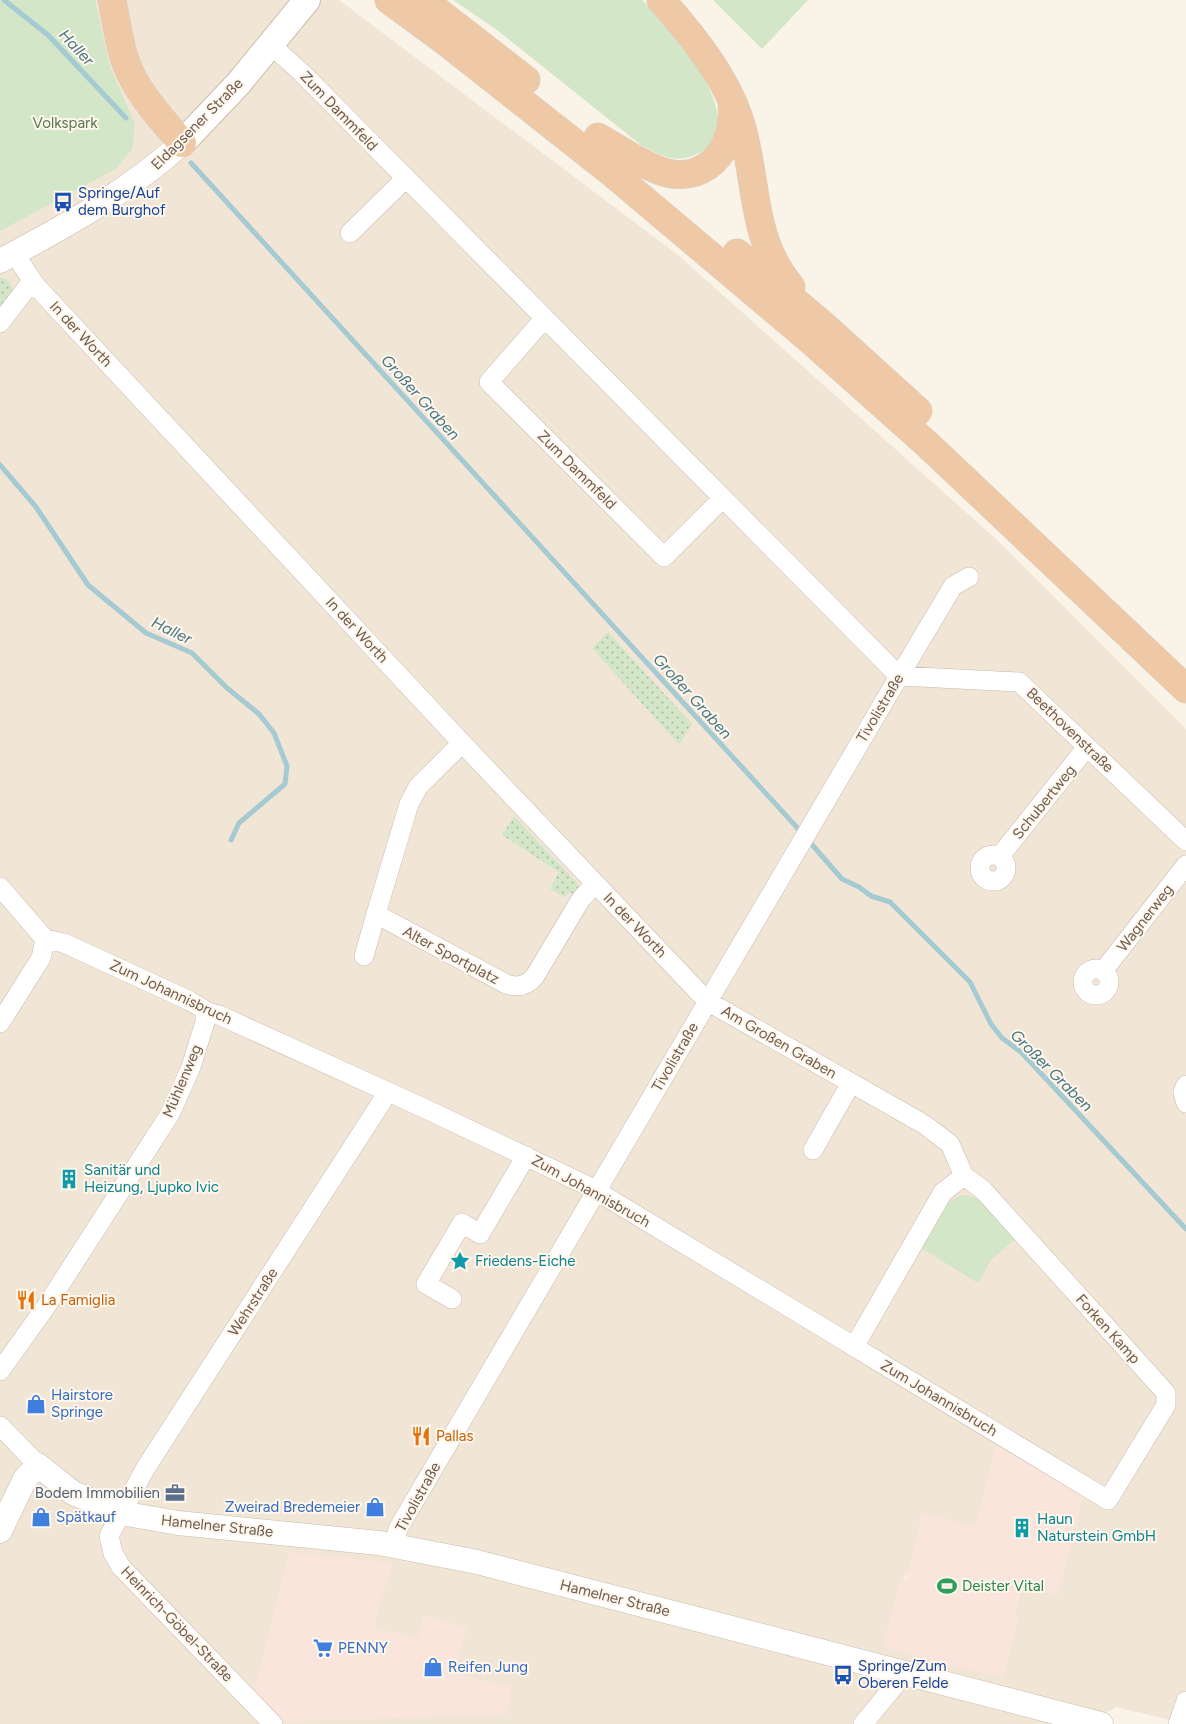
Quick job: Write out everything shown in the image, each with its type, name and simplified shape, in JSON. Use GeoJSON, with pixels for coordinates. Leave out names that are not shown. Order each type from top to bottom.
{"type":"FeatureCollection","features":[{"type":"Feature","properties":{"kind":"highway"},"geometry":{"type":"LineString","coordinates":[[112,0],[124,57],[132,77],[141,93],[182,142]]}},
{"type":"Feature","properties":{"kind":"highway"},"geometry":{"type":"LineString","coordinates":[[389,0],[445,41],[611,172],[809,339],[928,445],[1186,689]]}},
{"type":"Feature","properties":{"kind":"highway"},"geometry":{"type":"LineString","coordinates":[[423,0],[598,137],[822,324],[941,432],[1186,663]]}},
{"type":"Feature","properties":{"kind":"highway"},"geometry":{"type":"LineString","coordinates":[[661,0],[710,61],[726,90],[741,122],[748,152],[758,221],[767,247],[785,280],[822,324]]}},
{"type":"Feature","properties":{"kind":"highway"},"geometry":{"type":"LineString","coordinates":[[598,137],[658,171],[675,174],[692,173],[708,166],[721,155],[730,140],[734,123],[732,106],[726,90]]}},
{"type":"Feature","properties":{"kind":"main road","name":"Eldagsener Straße"},"geometry":{"type":"LineString","coordinates":[[182,142],[238,84],[307,0]]}},
{"type":"Feature","properties":{"kind":"street","name":"Zum Dammfeld"},"geometry":{"type":"LineString","coordinates":[[271,45],[302,73],[899,676]]}},
{"type":"Feature","properties":{"kind":"street","name":"Eldagsener Straße"},"geometry":{"type":"LineString","coordinates":[[7,257],[68,224],[127,188],[182,142]]}},
{"type":"Feature","properties":{"kind":"street"},"geometry":{"type":"LineString","coordinates":[[350,233],[405,179]]}},
{"type":"Feature","properties":{"kind":"street","name":"In der Worth"},"geometry":{"type":"LineString","coordinates":[[7,257],[32,281],[462,743],[707,1001]]}},
{"type":"Feature","properties":{"kind":"street"},"geometry":{"type":"LineString","coordinates":[[0,323],[32,281]]}},
{"type":"Feature","properties":{"kind":"street","name":"Zum Dammfeld"},"geometry":{"type":"LineString","coordinates":[[544,319],[489,382],[664,557],[723,498]]}},
{"type":"Feature","properties":{"kind":"street","name":"Tivolistraße"},"geometry":{"type":"LineString","coordinates":[[393,1545],[400,1527],[598,1192],[803,837],[953,586],[969,577]]}},
{"type":"Feature","properties":{"kind":"street","name":"Beethovenstraße"},"geometry":{"type":"LineString","coordinates":[[899,676],[1019,682],[1186,841]]}},
{"type":"Feature","properties":{"kind":"street"},"geometry":{"type":"LineString","coordinates":[[364,956],[409,804],[418,787],[462,743]]}},
{"type":"Feature","properties":{"kind":"street","name":"Schubertweg"},"geometry":{"type":"LineString","coordinates":[[1000,856],[1087,747]]}},
{"type":"Feature","properties":{"kind":"street","name":"Wagnerweg"},"geometry":{"type":"LineString","coordinates":[[1103,971],[1186,865]]}},
{"type":"Feature","properties":{"kind":"street","name":"Alter Sportplatz"},"geometry":{"type":"LineString","coordinates":[[376,914],[506,984],[517,986],[527,984],[535,976],[581,899],[595,884]]}},
{"type":"Feature","properties":{"kind":"street"},"geometry":{"type":"LineString","coordinates":[[0,887],[45,939],[45,949],[41,958],[0,1024]]}},
{"type":"Feature","properties":{"kind":"street","name":"Zum Johannisbruch"},"geometry":{"type":"LineString","coordinates":[[45,939],[64,943],[97,958],[195,1004],[205,1012],[219,1015],[388,1092],[526,1156],[598,1192],[1108,1500]]}},
{"type":"Feature","properties":{"kind":"street","name":"Am Großen Graben"},"geometry":{"type":"LineString","coordinates":[[707,1001],[922,1124]]}},
{"type":"Feature","properties":{"kind":"street","name":"Mühlenweg"},"geometry":{"type":"LineString","coordinates":[[0,1370],[45,1308],[170,1114],[191,1067],[205,1022],[205,1012]]}},
{"type":"Feature","properties":{"kind":"street","name":"Am Großen Graben"},"geometry":{"type":"LineString","coordinates":[[813,1150],[851,1083]]}},
{"type":"Feature","properties":{"kind":"street"},"geometry":{"type":"LineString","coordinates":[[1186,1085],[1183,1092],[1186,1103]]}},
{"type":"Feature","properties":{"kind":"street","name":"Wehrstraße"},"geometry":{"type":"LineString","coordinates":[[121,1514],[145,1469],[388,1092]]}},
{"type":"Feature","properties":{"kind":"street","name":"Forken Kamp"},"geometry":{"type":"LineString","coordinates":[[922,1124],[950,1144],[964,1176],[982,1190],[1166,1393],[1166,1405],[1108,1500]]}},
{"type":"Feature","properties":{"kind":"street"},"geometry":{"type":"LineString","coordinates":[[452,1299],[426,1284],[462,1223],[480,1234],[526,1156]]}},
{"type":"Feature","properties":{"kind":"street"},"geometry":{"type":"LineString","coordinates":[[854,1347],[943,1192],[964,1176]]}},
{"type":"Feature","properties":{"kind":"street"},"geometry":{"type":"LineString","coordinates":[[0,1426],[38,1465],[25,1479],[0,1531]]}},
{"type":"Feature","properties":{"kind":"street","name":"Hamelner Straße"},"geometry":{"type":"LineString","coordinates":[[38,1465],[73,1493],[121,1514],[178,1523],[393,1545],[485,1564],[1101,1724]]}},
{"type":"Feature","properties":{"kind":"street","name":"Heinrich-Göbel-Straße"},"geometry":{"type":"LineString","coordinates":[[121,1514],[109,1536],[112,1553],[121,1567],[273,1724]]}},
{"type":"Feature","properties":{"kind":"street"},"geometry":{"type":"LineString","coordinates":[[863,1724],[905,1673]]}},
{"type":"Feature","properties":{"kind":"street"},"geometry":{"type":"LineString","coordinates":[[1178,1724],[1186,1701]]}},
{"type":"Feature","properties":{"kind":"shaded area"},"geometry":{"type":"Polygon","coordinates":[[[0,0],[339,0],[678,255],[997,540],[1186,729],[1186,1724],[1116,1707],[1086,1724],[0,1724],[0,0]],[[975,1526],[901,1579],[1002,1678],[1017,1621],[1015,1613],[1022,1586],[1057,1595],[975,1526]]]}},
{"type":"Feature","properties":{"kind":"shaded area"},"geometry":{"type":"Polygon","coordinates":[[[996,1445],[1083,1497],[1057,1596],[1022,1587],[1015,1613],[1017,1621],[1002,1678],[882,1647],[901,1579],[907,1577],[922,1513],[975,1526],[996,1445]]]}},
{"type":"Feature","properties":{"kind":"shaded area"},"geometry":{"type":"Polygon","coordinates":[[[289,1552],[392,1563],[374,1628],[417,1638],[423,1615],[467,1628],[454,1674],[511,1687],[508,1714],[284,1722],[254,1691],[289,1552]]]}},
{"type":"Feature","properties":{"kind":"green space","name":"Volkspark"},"geometry":{"type":"Polygon","coordinates":[[[0,0],[95,0],[110,67],[135,124],[132,149],[117,168],[0,231],[0,0]]]}},
{"type":"Feature","properties":{"kind":"green space"},"geometry":{"type":"Polygon","coordinates":[[[453,0],[642,0],[670,30],[701,74],[713,97],[718,119],[715,138],[701,152],[677,159],[663,156],[641,145],[497,30],[453,0]]]}},
{"type":"Feature","properties":{"kind":"green space"},"geometry":{"type":"Polygon","coordinates":[[[713,0],[808,0],[762,49],[713,0]]]}},
{"type":"Feature","properties":{"kind":"green space"},"geometry":{"type":"Polygon","coordinates":[[[0,278],[8,280],[14,291],[0,310],[0,278]]]}},
{"type":"Feature","properties":{"kind":"green space"},"geometry":{"type":"Polygon","coordinates":[[[608,632],[692,724],[679,745],[592,648],[608,632]]]}},
{"type":"Feature","properties":{"kind":"green space"},"geometry":{"type":"Polygon","coordinates":[[[514,816],[576,882],[579,888],[577,896],[569,892],[565,897],[550,889],[559,872],[502,835],[514,816]]]}},
{"type":"Feature","properties":{"kind":"green space"},"geometry":{"type":"Polygon","coordinates":[[[963,1195],[971,1196],[986,1205],[1015,1239],[991,1260],[978,1283],[921,1248],[943,1209],[955,1198],[963,1195]]]}},
{"type":"Feature","properties":{"kind":"waterway","name":"Haller"},"geometry":{"type":"LineString","coordinates":[[4,0],[48,35],[126,118]]}},
{"type":"Feature","properties":{"kind":"waterway","name":"Großer Graben"},"geometry":{"type":"LineString","coordinates":[[191,163],[802,833]]}},
{"type":"Feature","properties":{"kind":"waterway","name":"Haller"},"geometry":{"type":"LineString","coordinates":[[0,465],[36,507],[88,585],[146,633],[192,653],[227,688],[259,714],[274,733],[287,766],[285,784],[239,823],[231,840]]}},
{"type":"Feature","properties":{"kind":"waterway","name":"Großer Graben"},"geometry":{"type":"LineString","coordinates":[[808,840],[842,879],[859,887],[871,896],[890,902],[970,982],[991,1024],[1002,1038],[1021,1052],[1186,1229]]}},
{"type":"Feature","properties":{"kind":"place","name":"Springe/Auf dem Burghof"},"geometry":{"type":"Point","coordinates":[63,202]}},
{"type":"Feature","properties":{"kind":"place","name":"Sanitär und Heizung, Ljupko Ivic"},"geometry":{"type":"Point","coordinates":[69,1179]}},
{"type":"Feature","properties":{"kind":"place","name":"Friedens-Eiche"},"geometry":{"type":"Point","coordinates":[460,1261]}},
{"type":"Feature","properties":{"kind":"place","name":"La Famiglia"},"geometry":{"type":"Point","coordinates":[26,1300]}},
{"type":"Feature","properties":{"kind":"place","name":"Hairstore Springe"},"geometry":{"type":"Point","coordinates":[36,1404]}},
{"type":"Feature","properties":{"kind":"place","name":"Pallas"},"geometry":{"type":"Point","coordinates":[421,1436]}},
{"type":"Feature","properties":{"kind":"place","name":"Bodem Immobilien"},"geometry":{"type":"Point","coordinates":[175,1493]}},
{"type":"Feature","properties":{"kind":"place","name":"Zweirad Bredemeier"},"geometry":{"type":"Point","coordinates":[375,1507]}},
{"type":"Feature","properties":{"kind":"place","name":"Spätkauf"},"geometry":{"type":"Point","coordinates":[41,1517]}},
{"type":"Feature","properties":{"kind":"place","name":"Haun Naturstein GmbH"},"geometry":{"type":"Point","coordinates":[1022,1528]}},
{"type":"Feature","properties":{"kind":"place","name":"Deister Vital"},"geometry":{"type":"Point","coordinates":[947,1586]}},
{"type":"Feature","properties":{"kind":"place","name":"PENNY"},"geometry":{"type":"Point","coordinates":[323,1648]}},
{"type":"Feature","properties":{"kind":"place","name":"Reifen Jung"},"geometry":{"type":"Point","coordinates":[433,1667]}},
{"type":"Feature","properties":{"kind":"place","name":"Springe/Zum Oberen Felde"},"geometry":{"type":"Point","coordinates":[843,1675]}}]}
